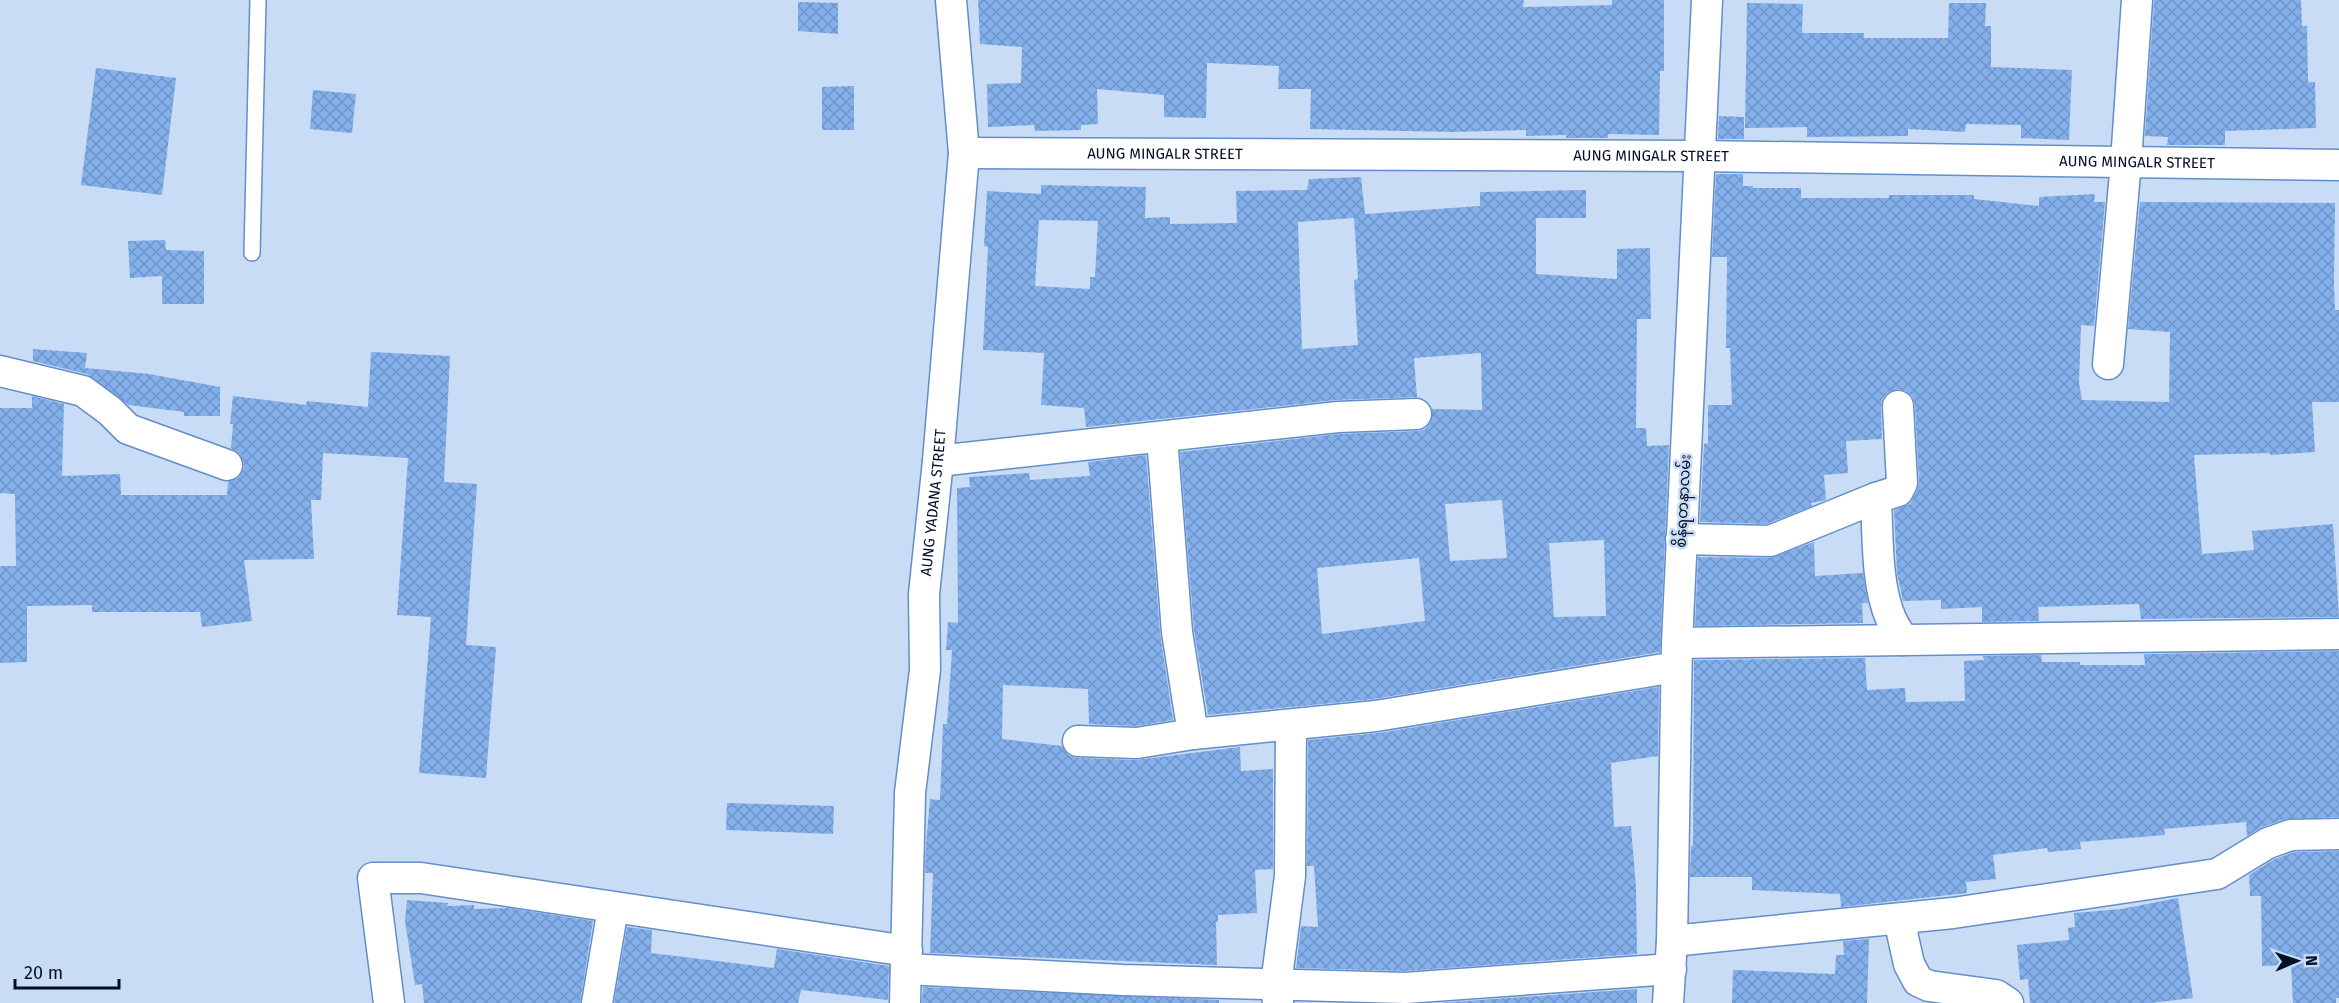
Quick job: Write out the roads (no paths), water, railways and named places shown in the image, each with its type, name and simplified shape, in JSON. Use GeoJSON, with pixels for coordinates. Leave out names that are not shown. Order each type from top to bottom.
{"type":"FeatureCollection","features":[{"type":"Feature","properties":{"kind":"street","name":"AUNG YADANA STREET"},"geometry":{"type":"LineString","coordinates":[[905,1003],[910,793],[925,670],[924,594],[938,461],[964,153],[951,0]]}},
{"type":"Feature","properties":{"kind":"street","name":"စိန်ရတနာလမ်း"},"geometry":{"type":"LineString","coordinates":[[1668,1003],[1672,955],[1676,655],[1707,0]]}},
{"type":"Feature","properties":{"kind":"street"},"geometry":{"type":"LineString","coordinates":[[2108,364],[2126,162],[2137,0]]}},
{"type":"Feature","properties":{"kind":"street","name":"AUNG MINGALR STREET"},"geometry":{"type":"LineString","coordinates":[[964,153],[1698,156],[2339,165]]}},
{"type":"Feature","properties":{"kind":"street"},"geometry":{"type":"LineString","coordinates":[[0,371],[83,391],[110,411],[128,429],[227,465]]}},
{"type":"Feature","properties":{"kind":"street"},"geometry":{"type":"LineString","coordinates":[[1681,539],[1770,541],[1875,498],[1898,491],[1902,483],[1898,406]]}},
{"type":"Feature","properties":{"kind":"street"},"geometry":{"type":"LineString","coordinates":[[938,461],[1338,417],[1416,414]]}},
{"type":"Feature","properties":{"kind":"street"},"geometry":{"type":"LineString","coordinates":[[1162,437],[1177,632],[1193,734]]}},
{"type":"Feature","properties":{"kind":"street"},"geometry":{"type":"LineString","coordinates":[[1875,498],[1883,587],[1891,619],[1904,639]]}},
{"type":"Feature","properties":{"kind":"street"},"geometry":{"type":"LineString","coordinates":[[1078,741],[1137,742],[1193,734],[1376,716],[1676,655],[1904,639],[2339,634]]}},
{"type":"Feature","properties":{"kind":"street"},"geometry":{"type":"LineString","coordinates":[[1277,994],[1290,876],[1291,725]]}},
{"type":"Feature","properties":{"kind":"street"},"geometry":{"type":"LineString","coordinates":[[389,1003],[373,878],[421,878],[614,908],[906,960],[1277,994],[1405,988],[1672,955],[1899,919],[2217,874],[2268,843],[2291,835],[2339,834]]}},
{"type":"Feature","properties":{"kind":"street"},"geometry":{"type":"LineString","coordinates":[[597,1003],[614,908]]}},
{"type":"Feature","properties":{"kind":"street"},"geometry":{"type":"LineString","coordinates":[[1899,919],[1909,964],[1918,981],[1929,987],[1996,995],[2008,1003]]}},
{"type":"Feature","properties":{"kind":"lane"},"geometry":{"type":"LineString","coordinates":[[252,253],[258,0]]}}]}
